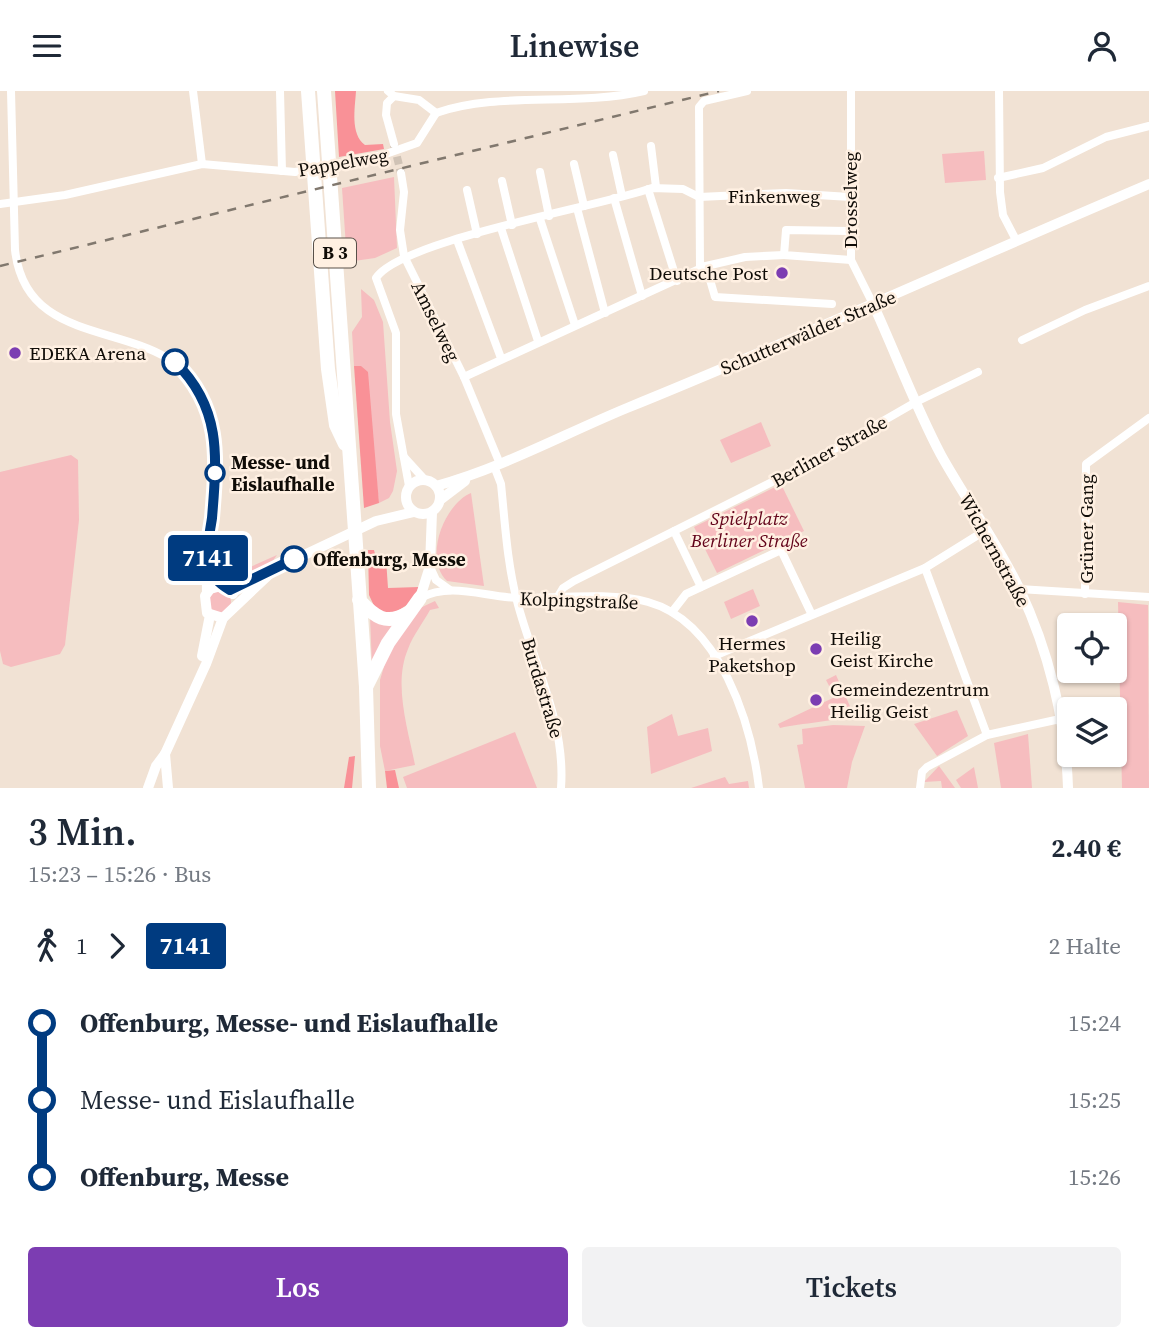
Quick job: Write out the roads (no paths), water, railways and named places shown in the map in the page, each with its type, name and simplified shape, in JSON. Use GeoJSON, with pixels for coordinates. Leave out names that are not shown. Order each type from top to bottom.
{"type":"FeatureCollection","features":[{"type":"Feature","properties":{"kind":"highway"},"geometry":{"type":"LineString","coordinates":[[308,91],[320,138]]}},
{"type":"Feature","properties":{"kind":"highway"},"geometry":{"type":"LineString","coordinates":[[324,91],[320,138],[335,369],[349,455],[366,687],[369,788]]}},
{"type":"Feature","properties":{"kind":"highway"},"geometry":{"type":"LineString","coordinates":[[366,687],[388,643],[421,597]]}},
{"type":"Feature","properties":{"kind":"highway"},"geometry":{"type":"LineString","coordinates":[[359,600],[383,619],[399,618],[410,612]]}},
{"type":"Feature","properties":{"kind":"highway"},"geometry":{"type":"LineString","coordinates":[[359,788],[369,760]]}},
{"type":"Feature","properties":{"kind":"highway"},"geometry":{"type":"LineString","coordinates":[[369,760],[376,788]]}},
{"type":"Feature","properties":{"kind":"main road","name":"Schutterwälder Straße"},"geometry":{"type":"LineString","coordinates":[[436,486],[467,479],[1149,184]]}},
{"type":"Feature","properties":{"kind":"main road","name":"Wichernstraße"},"geometry":{"type":"LineString","coordinates":[[873,304],[941,455],[1019,589],[1048,665],[1057,706]]}},
{"type":"Feature","properties":{"kind":"main road","name":"Schutterwälder Straße"},"geometry":{"type":"LineString","coordinates":[[440,500],[467,479]]}},
{"type":"Feature","properties":{"kind":"main road"},"geometry":{"type":"LineString","coordinates":[[382,519],[407,492],[425,480],[436,486],[440,500],[432,512],[429,566],[421,597]]}},
{"type":"Feature","properties":{"kind":"main road"},"geometry":{"type":"LineString","coordinates":[[407,492],[430,542]]}},
{"type":"Feature","properties":{"kind":"main road"},"geometry":{"type":"LineString","coordinates":[[201,672],[199,663],[210,615],[203,603],[206,593],[278,566],[382,519],[432,512]]}},
{"type":"Feature","properties":{"kind":"main road"},"geometry":{"type":"LineString","coordinates":[[148,788],[223,618],[232,613],[236,603],[278,566]]}},
{"type":"Feature","properties":{"kind":"main road"},"geometry":{"type":"LineString","coordinates":[[225,588],[236,603]]}},
{"type":"Feature","properties":{"kind":"main road"},"geometry":{"type":"LineString","coordinates":[[210,615],[223,618]]}},
{"type":"Feature","properties":{"kind":"main road"},"geometry":{"type":"LineString","coordinates":[[165,754],[168,788]]}},
{"type":"Feature","properties":{"kind":"main road","name":"Wichernstraße"},"geometry":{"type":"LineString","coordinates":[[1066,767],[1068,788]]}},
{"type":"Feature","properties":{"kind":"street"},"geometry":{"type":"LineString","coordinates":[[10,91],[17,271],[40,307],[64,323],[158,351],[173,360],[198,387],[212,426],[216,463],[206,593]]}},
{"type":"Feature","properties":{"kind":"street"},"geometry":{"type":"LineString","coordinates":[[193,91],[202,164]]}},
{"type":"Feature","properties":{"kind":"street"},"geometry":{"type":"LineString","coordinates":[[280,91],[282,171]]}},
{"type":"Feature","properties":{"kind":"street"},"geometry":{"type":"LineString","coordinates":[[394,144],[386,115],[391,93],[419,100],[436,113],[454,102],[489,94],[644,91]]}},
{"type":"Feature","properties":{"kind":"street","name":"Finkenweg"},"geometry":{"type":"LineString","coordinates":[[747,91],[704,101],[699,107],[699,197],[703,268],[715,297],[832,304]]}},
{"type":"Feature","properties":{"kind":"street","name":"Drosselweg"},"geometry":{"type":"LineString","coordinates":[[851,91],[848,232],[850,260],[873,304]]}},
{"type":"Feature","properties":{"kind":"street"},"geometry":{"type":"LineString","coordinates":[[999,91],[999,178],[1003,215],[1016,240]]}},
{"type":"Feature","properties":{"kind":"street","name":"Pappelweg"},"geometry":{"type":"LineString","coordinates":[[0,204],[65,195],[202,164],[295,172],[405,149],[417,143],[436,113]]}},
{"type":"Feature","properties":{"kind":"street"},"geometry":{"type":"LineString","coordinates":[[999,178],[1043,168],[1106,138],[1149,126]]}},
{"type":"Feature","properties":{"kind":"street"},"geometry":{"type":"LineString","coordinates":[[651,146],[652,188],[677,281]]}},
{"type":"Feature","properties":{"kind":"street"},"geometry":{"type":"LineString","coordinates":[[613,155],[618,197],[642,296]]}},
{"type":"Feature","properties":{"kind":"street"},"geometry":{"type":"LineString","coordinates":[[574,164],[605,313]]}},
{"type":"Feature","properties":{"kind":"street"},"geometry":{"type":"LineString","coordinates":[[540,172],[549,216]]}},
{"type":"Feature","properties":{"kind":"street","name":"Amselweg"},"geometry":{"type":"LineString","coordinates":[[401,173],[404,192],[400,230],[404,256],[464,377],[497,465]]}},
{"type":"Feature","properties":{"kind":"street"},"geometry":{"type":"LineString","coordinates":[[502,181],[512,225]]}},
{"type":"Feature","properties":{"kind":"street"},"geometry":{"type":"LineString","coordinates":[[407,492],[396,414],[396,333],[376,278],[383,268],[404,256],[477,234],[652,188],[683,189],[699,197]]}},
{"type":"Feature","properties":{"kind":"street"},"geometry":{"type":"LineString","coordinates":[[467,190],[477,234]]}},
{"type":"Feature","properties":{"kind":"street","name":"Finkenweg"},"geometry":{"type":"LineString","coordinates":[[699,197],[786,193],[850,197]]}},
{"type":"Feature","properties":{"kind":"street"},"geometry":{"type":"LineString","coordinates":[[540,219],[575,324]]}},
{"type":"Feature","properties":{"kind":"street"},"geometry":{"type":"LineString","coordinates":[[501,228],[538,341]]}},
{"type":"Feature","properties":{"kind":"street"},"geometry":{"type":"LineString","coordinates":[[784,255],[786,230],[848,232]]}},
{"type":"Feature","properties":{"kind":"street"},"geometry":{"type":"LineString","coordinates":[[457,240],[501,358]]}},
{"type":"Feature","properties":{"kind":"street"},"geometry":{"type":"LineString","coordinates":[[464,377],[575,324],[703,268],[745,257],[784,255],[850,260]]}},
{"type":"Feature","properties":{"kind":"street"},"geometry":{"type":"LineString","coordinates":[[1022,340],[1085,310],[1149,286]]}},
{"type":"Feature","properties":{"kind":"street"},"geometry":{"type":"LineString","coordinates":[[916,402],[978,372]]}},
{"type":"Feature","properties":{"kind":"street","name":"Berliner Straße"},"geometry":{"type":"LineString","coordinates":[[557,598],[563,588],[574,581],[810,463],[916,402]]}},
{"type":"Feature","properties":{"kind":"street","name":"Grüner Gang"},"geometry":{"type":"LineString","coordinates":[[1085,594],[1086,464],[1149,418]]}},
{"type":"Feature","properties":{"kind":"street"},"geometry":{"type":"LineString","coordinates":[[402,454],[425,480]]}},
{"type":"Feature","properties":{"kind":"street","name":"Burdastraße"},"geometry":{"type":"LineString","coordinates":[[497,465],[516,598],[530,648],[557,723],[561,788]]}},
{"type":"Feature","properties":{"kind":"street"},"geometry":{"type":"LineString","coordinates":[[714,656],[811,613],[925,568],[986,530]]}},
{"type":"Feature","properties":{"kind":"street"},"geometry":{"type":"LineString","coordinates":[[674,531],[701,587]]}},
{"type":"Feature","properties":{"kind":"street"},"geometry":{"type":"LineString","coordinates":[[672,612],[680,599],[780,550],[811,613]]}},
{"type":"Feature","properties":{"kind":"street"},"geometry":{"type":"LineString","coordinates":[[208,563],[225,588]]}},
{"type":"Feature","properties":{"kind":"street"},"geometry":{"type":"LineString","coordinates":[[429,566],[436,580],[450,590]]}},
{"type":"Feature","properties":{"kind":"street"},"geometry":{"type":"LineString","coordinates":[[925,568],[987,735]]}},
{"type":"Feature","properties":{"kind":"street"},"geometry":{"type":"LineString","coordinates":[[1019,589],[1149,597]]}},
{"type":"Feature","properties":{"kind":"street","name":"Kolpingstraße"},"geometry":{"type":"LineString","coordinates":[[421,597],[450,590],[516,598],[622,598],[648,602],[684,618],[701,635],[714,656],[748,725],[760,788]]}},
{"type":"Feature","properties":{"kind":"street"},"geometry":{"type":"LineString","coordinates":[[920,788],[922,772],[927,767],[987,735],[1057,720]]}},
{"type":"Feature","properties":{"kind":"tunnel"},"geometry":{"type":"LineString","coordinates":[[394,145],[401,173]]}},
{"type":"Feature","properties":{"kind":"railway"},"geometry":{"type":"LineString","coordinates":[[0,266],[719,91]]}},
{"type":"Feature","properties":{"kind":"place","name":"Deutsche Post"},"geometry":{"type":"Point","coordinates":[782,273]}},
{"type":"Feature","properties":{"kind":"place","name":"EDEKA Arena"},"geometry":{"type":"Point","coordinates":[15,353]}},
{"type":"Feature","properties":{"kind":"place","name":"Messe- und Eislaufhalle"},"geometry":{"type":"Point","coordinates":[215,473]}},
{"type":"Feature","properties":{"kind":"place","name":"Offenburg, Messe"},"geometry":{"type":"Point","coordinates":[294,559]}},
{"type":"Feature","properties":{"kind":"place","name":"Hermes Paketshop"},"geometry":{"type":"Point","coordinates":[752,621]}},
{"type":"Feature","properties":{"kind":"place","name":"Heilig Geist Kirche"},"geometry":{"type":"Point","coordinates":[816,649]}},
{"type":"Feature","properties":{"kind":"place","name":"Gemeindezentrum Heilig Geist"},"geometry":{"type":"Point","coordinates":[816,700]}},
{"type":"Feature","properties":{"kind":"park label","name":"Spielplatz Berliner Straße"},"geometry":{"type":"Point","coordinates":[749,529]}}]}
